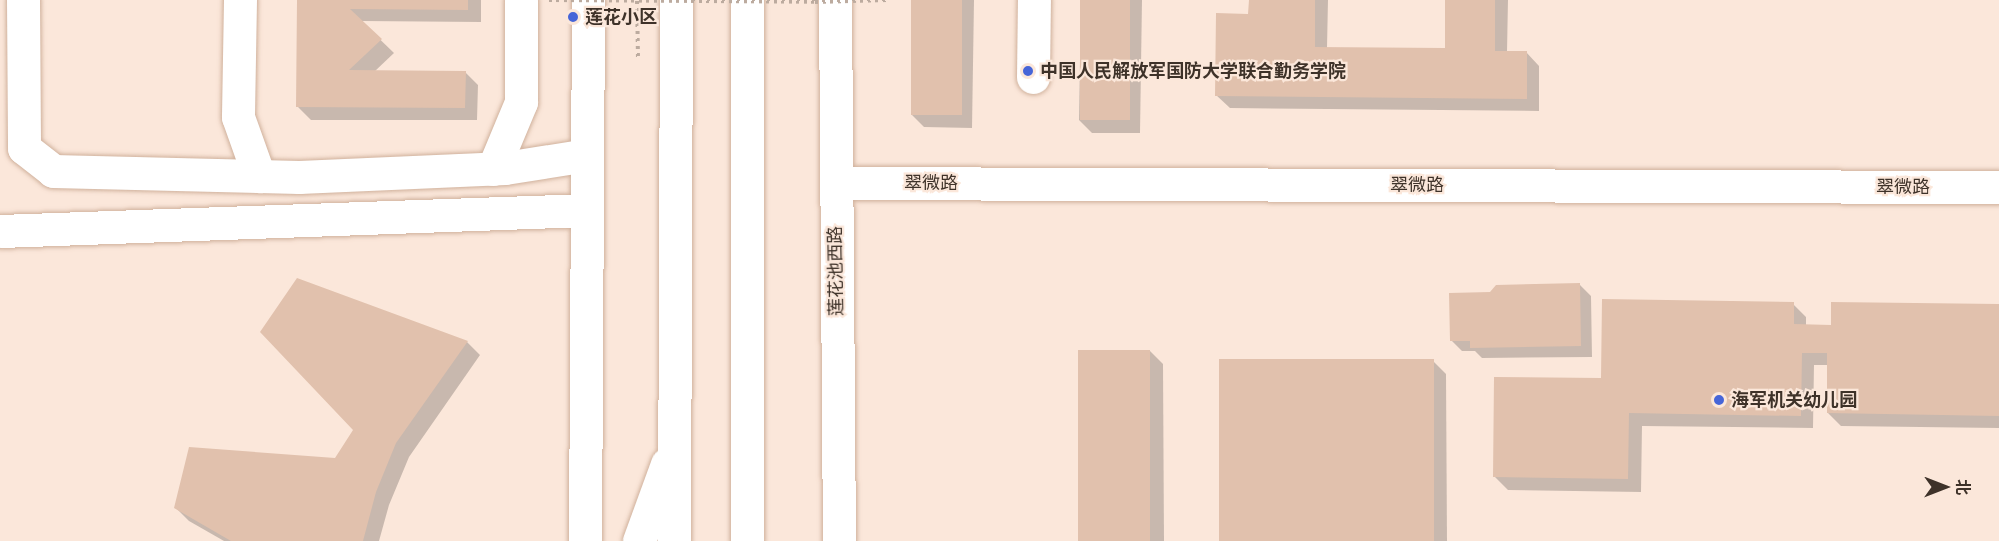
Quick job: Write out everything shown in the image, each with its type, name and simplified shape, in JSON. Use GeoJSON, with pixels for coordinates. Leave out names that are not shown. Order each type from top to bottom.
{"type":"FeatureCollection","features":[{"type":"Feature","properties":{"kind":"main road"},"geometry":{"type":"LineString","coordinates":[[23,0],[24,148],[53,171],[259,176],[493,169],[587,155]]}},
{"type":"Feature","properties":{"kind":"main road"},"geometry":{"type":"LineString","coordinates":[[240,0],[238,117],[259,176]]}},
{"type":"Feature","properties":{"kind":"main road"},"geometry":{"type":"LineString","coordinates":[[493,169],[521,102],[521,0]]}},
{"type":"Feature","properties":{"kind":"main road"},"geometry":{"type":"LineString","coordinates":[[585,541],[588,0]]}},
{"type":"Feature","properties":{"kind":"main road"},"geometry":{"type":"LineString","coordinates":[[674,541],[676,0]]}},
{"type":"Feature","properties":{"kind":"main road"},"geometry":{"type":"LineString","coordinates":[[747,0],[747,541]]}},
{"type":"Feature","properties":{"kind":"main road","name":"莲花池西路"},"geometry":{"type":"LineString","coordinates":[[835,0],[839,541]]}},
{"type":"Feature","properties":{"kind":"main road"},"geometry":{"type":"LineString","coordinates":[[1033,77],[1034,0]]}},
{"type":"Feature","properties":{"kind":"main road","name":"翠微路"},"geometry":{"type":"LineString","coordinates":[[836,183],[1999,187]]}},
{"type":"Feature","properties":{"kind":"main road"},"geometry":{"type":"LineString","coordinates":[[0,231],[587,210]]}},
{"type":"Feature","properties":{"kind":"main road"},"geometry":{"type":"LineString","coordinates":[[639,541],[675,442]]}},
{"type":"Feature","properties":{"kind":"path"},"geometry":{"type":"LineString","coordinates":[[549,0],[887,0]]}},
{"type":"Feature","properties":{"kind":"path"},"geometry":{"type":"LineString","coordinates":[[637,1],[638,57]]}},
{"type":"Feature","properties":{"kind":"building"},"geometry":{"type":"Polygon","coordinates":[[[297,0],[468,0],[468,10],[350,9],[382,39],[349,70],[466,71],[465,108],[296,107],[297,0]]]}},
{"type":"Feature","properties":{"kind":"building"},"geometry":{"type":"Polygon","coordinates":[[[911,0],[962,0],[962,115],[911,115],[911,0]]]}},
{"type":"Feature","properties":{"kind":"building"},"geometry":{"type":"Polygon","coordinates":[[[1080,0],[1130,0],[1130,120],[1080,120],[1080,0]]]}},
{"type":"Feature","properties":{"kind":"building"},"geometry":{"type":"Polygon","coordinates":[[[1249,0],[1315,0],[1315,47],[1445,48],[1445,0],[1495,0],[1495,51],[1527,51],[1527,99],[1215,96],[1216,13],[1248,14],[1249,0]]]}},
{"type":"Feature","properties":{"kind":"building"},"geometry":{"type":"Polygon","coordinates":[[[297,278],[468,341],[396,443],[376,492],[363,541],[231,541],[174,508],[189,447],[335,458],[353,430],[260,332],[297,278]]]}},
{"type":"Feature","properties":{"kind":"building"},"geometry":{"type":"Polygon","coordinates":[[[1580,283],[1581,346],[1470,348],[1470,341],[1450,341],[1449,293],[1490,292],[1496,285],[1580,283]]]}},
{"type":"Feature","properties":{"kind":"building"},"geometry":{"type":"Polygon","coordinates":[[[1602,299],[1794,302],[1794,324],[1831,325],[1831,302],[1999,304],[1999,416],[1827,413],[1827,353],[1802,353],[1801,416],[1629,413],[1628,479],[1493,477],[1494,377],[1601,378],[1602,299]]]}},
{"type":"Feature","properties":{"kind":"building"},"geometry":{"type":"Polygon","coordinates":[[[1078,350],[1150,350],[1150,541],[1078,541],[1078,350]]]}},
{"type":"Feature","properties":{"kind":"building"},"geometry":{"type":"Polygon","coordinates":[[[1219,359],[1434,359],[1434,541],[1219,541],[1219,359]]]}},
{"type":"Feature","properties":{"kind":"place","name":"莲花小区"},"geometry":{"type":"Point","coordinates":[573,17]}},
{"type":"Feature","properties":{"kind":"place","name":"中国人民解放军国防大学联合勤务学院"},"geometry":{"type":"Point","coordinates":[1028,71]}},
{"type":"Feature","properties":{"kind":"place","name":"海军机关幼儿园"},"geometry":{"type":"Point","coordinates":[1719,400]}}]}
